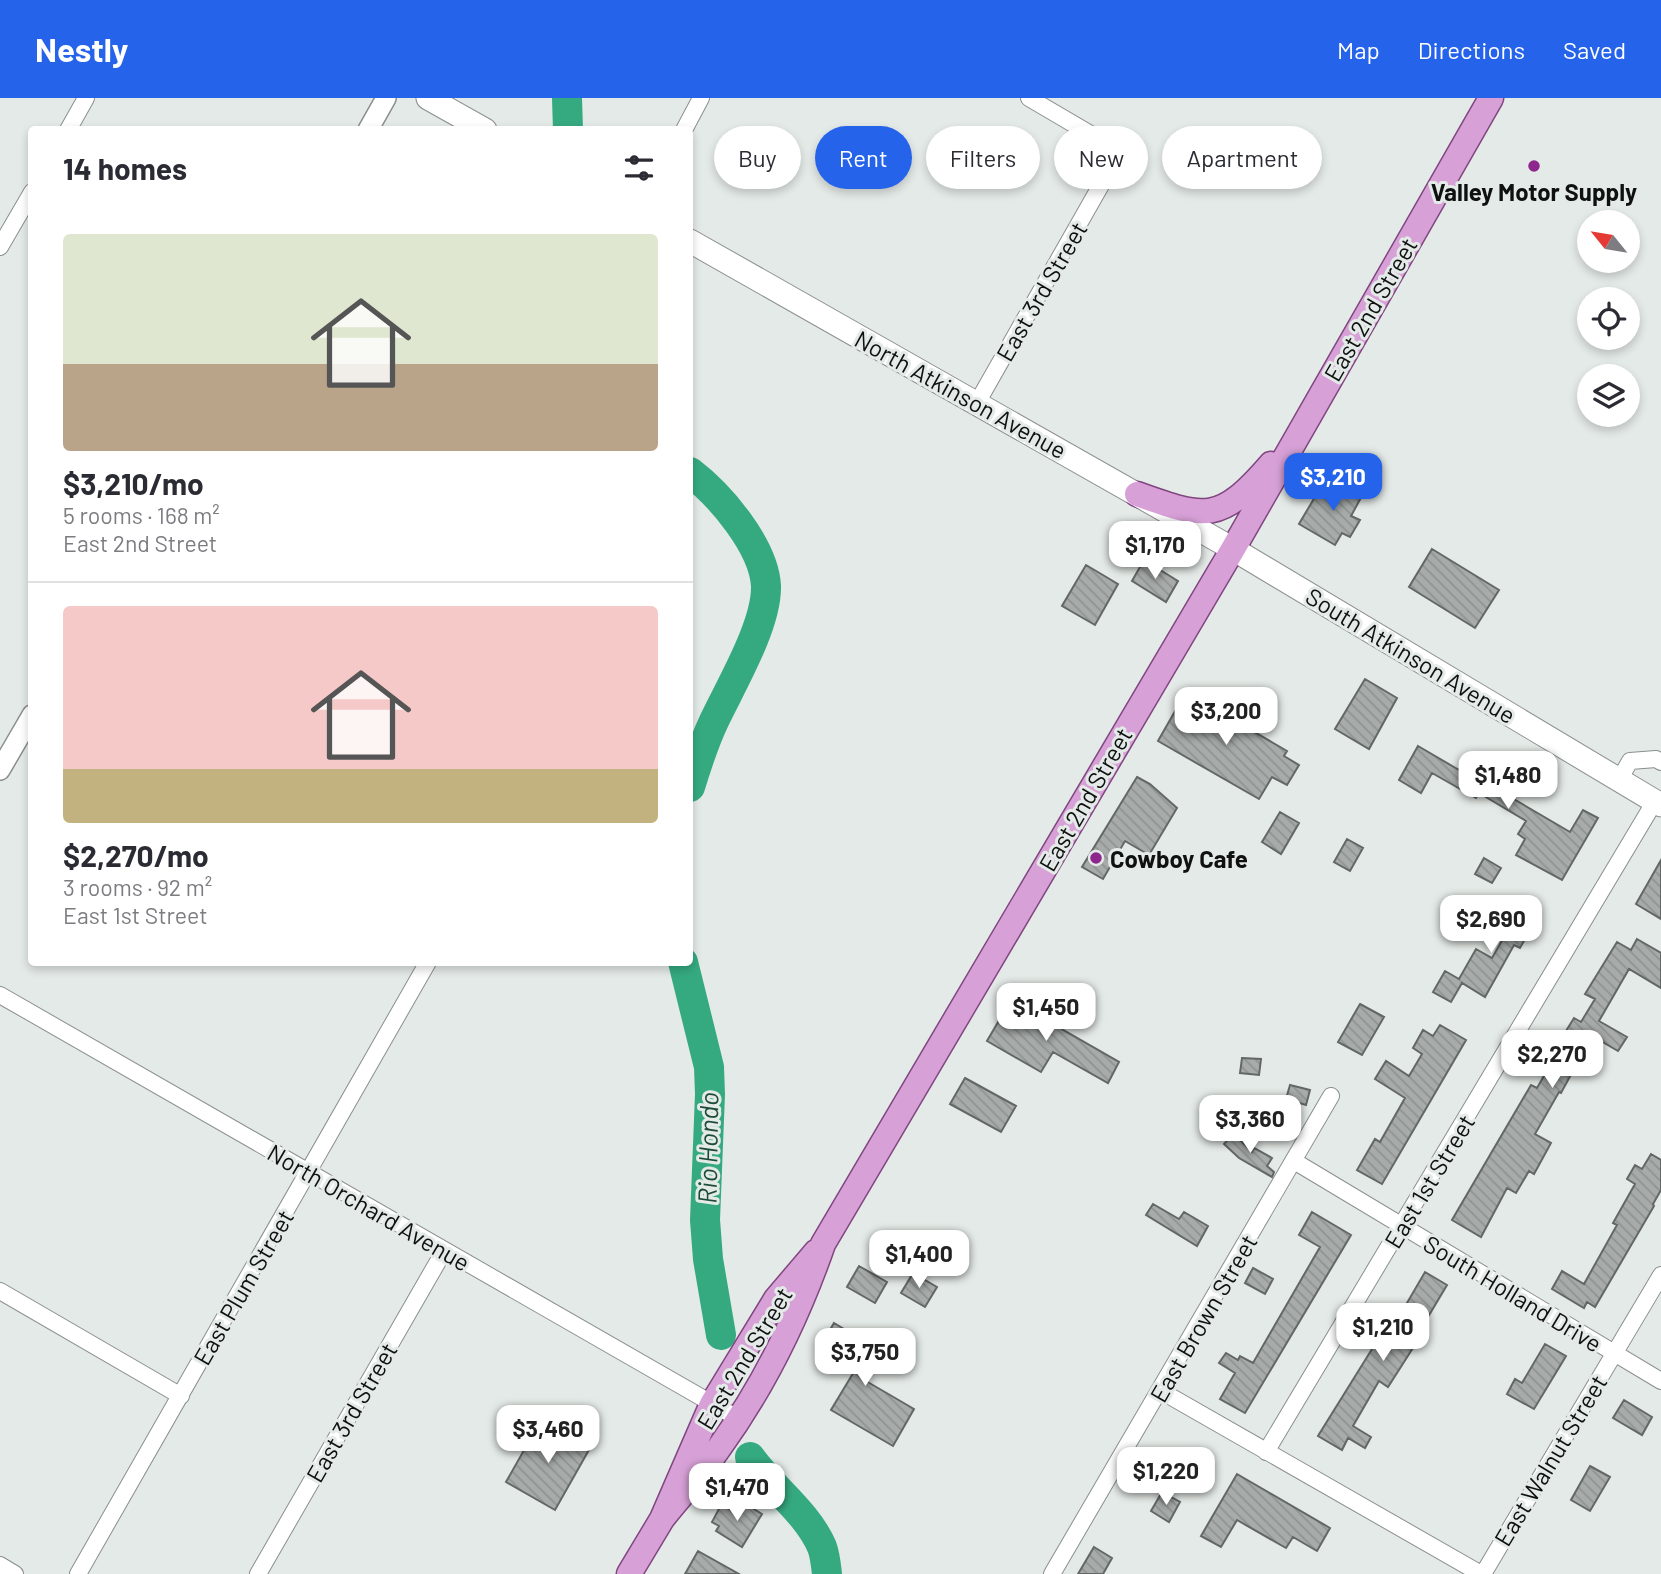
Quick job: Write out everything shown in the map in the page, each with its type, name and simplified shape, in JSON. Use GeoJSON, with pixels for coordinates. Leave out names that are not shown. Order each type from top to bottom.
{"type":"FeatureCollection","features":[{"type":"Feature","properties":{"kind":"main road"},"geometry":{"type":"LineString","coordinates":[[428,98],[478,126]]}},
{"type":"Feature","properties":{"kind":"main road","name":"East 2nd Street"},"geometry":{"type":"LineString","coordinates":[[662,1519],[739,1419],[798,1313],[823,1244],[1233,549],[1491,98]]}},
{"type":"Feature","properties":{"kind":"main road","name":"North Atkinson Avenue"},"geometry":{"type":"LineString","coordinates":[[693,243],[1233,549]]}},
{"type":"Feature","properties":{"kind":"main road"},"geometry":{"type":"LineString","coordinates":[[1137,494],[1187,511],[1207,512],[1226,506],[1254,483],[1303,426]]}},
{"type":"Feature","properties":{"kind":"main road","name":"South Atkinson Avenue"},"geometry":{"type":"LineString","coordinates":[[1233,549],[1658,803]]}},
{"type":"Feature","properties":{"kind":"main road","name":"East 2nd Street"},"geometry":{"type":"LineString","coordinates":[[629,1574],[662,1519],[712,1404],[776,1299],[823,1244]]}},
{"type":"Feature","properties":{"kind":"street"},"geometry":{"type":"LineString","coordinates":[[70,126],[86,98]]}},
{"type":"Feature","properties":{"kind":"street"},"geometry":{"type":"LineString","coordinates":[[370,126],[386,98]]}},
{"type":"Feature","properties":{"kind":"street"},"geometry":{"type":"LineString","coordinates":[[686,126],[702,98]]}},
{"type":"Feature","properties":{"kind":"street","name":"East 3rd Street"},"geometry":{"type":"LineString","coordinates":[[977,403],[1105,178],[1104,142],[1030,98]]}},
{"type":"Feature","properties":{"kind":"street"},"geometry":{"type":"LineString","coordinates":[[0,247],[28,199]]}},
{"type":"Feature","properties":{"kind":"street"},"geometry":{"type":"LineString","coordinates":[[0,770],[28,722]]}},
{"type":"Feature","properties":{"kind":"street"},"geometry":{"type":"LineString","coordinates":[[1619,780],[1630,761],[1656,759],[1661,762]]}},
{"type":"Feature","properties":{"kind":"street","name":"East 1st Street"},"geometry":{"type":"LineString","coordinates":[[1266,1452],[1658,803]]}},
{"type":"Feature","properties":{"kind":"street","name":"East Plum Street"},"geometry":{"type":"LineString","coordinates":[[78,1574],[426,966]]}},
{"type":"Feature","properties":{"kind":"street","name":"North Orchard Avenue"},"geometry":{"type":"LineString","coordinates":[[0,995],[739,1419]]}},
{"type":"Feature","properties":{"kind":"street","name":"East Brown Street"},"geometry":{"type":"LineString","coordinates":[[1052,1574],[1331,1096]]}},
{"type":"Feature","properties":{"kind":"street","name":"South Holland Drive"},"geometry":{"type":"LineString","coordinates":[[1294,1161],[1661,1381]]}},
{"type":"Feature","properties":{"kind":"street","name":"East 3rd Street"},"geometry":{"type":"LineString","coordinates":[[258,1574],[444,1251]]}},
{"type":"Feature","properties":{"kind":"street","name":"East Walnut Street"},"geometry":{"type":"LineString","coordinates":[[1482,1574],[1661,1275]]}},
{"type":"Feature","properties":{"kind":"street"},"geometry":{"type":"LineString","coordinates":[[0,1291],[181,1396]]}},
{"type":"Feature","properties":{"kind":"street"},"geometry":{"type":"LineString","coordinates":[[1161,1391],[1482,1574]]}},
{"type":"Feature","properties":{"kind":"street"},"geometry":{"type":"LineString","coordinates":[[0,1565],[15,1574]]}},
{"type":"Feature","properties":{"kind":"building"},"geometry":{"type":"Polygon","coordinates":[[[1340,482],[1363,494],[1351,516],[1360,520],[1350,537],[1342,533],[1335,545],[1299,524],[1322,485],[1335,492],[1340,482]]]}},
{"type":"Feature","properties":{"kind":"building"},"geometry":{"type":"Polygon","coordinates":[[[1432,549],[1499,590],[1475,628],[1409,587],[1432,549]]]}},
{"type":"Feature","properties":{"kind":"building"},"geometry":{"type":"Polygon","coordinates":[[[1144,560],[1178,581],[1166,602],[1132,581],[1144,560]]]}},
{"type":"Feature","properties":{"kind":"building"},"geometry":{"type":"Polygon","coordinates":[[[1086,565],[1118,584],[1095,625],[1062,606],[1086,565]]]}},
{"type":"Feature","properties":{"kind":"building"},"geometry":{"type":"Polygon","coordinates":[[[1365,679],[1397,698],[1369,749],[1335,729],[1365,679]]]}},
{"type":"Feature","properties":{"kind":"building"},"geometry":{"type":"Polygon","coordinates":[[[1186,692],[1287,751],[1284,756],[1299,765],[1287,785],[1272,777],[1259,799],[1158,741],[1186,692]]]}},
{"type":"Feature","properties":{"kind":"building"},"geometry":{"type":"Polygon","coordinates":[[[1418,746],[1459,770],[1463,763],[1475,770],[1480,762],[1518,788],[1512,798],[1570,832],[1583,810],[1598,818],[1562,880],[1516,855],[1525,839],[1518,834],[1526,821],[1479,793],[1476,798],[1432,773],[1421,793],[1399,780],[1418,746]]]}},
{"type":"Feature","properties":{"kind":"building"},"geometry":{"type":"Polygon","coordinates":[[[1137,777],[1150,784],[1177,808],[1149,855],[1125,841],[1103,879],[1082,867],[1137,777]]]}},
{"type":"Feature","properties":{"kind":"building"},"geometry":{"type":"Polygon","coordinates":[[[1280,812],[1299,823],[1281,854],[1262,842],[1280,812]]]}},
{"type":"Feature","properties":{"kind":"building"},"geometry":{"type":"Polygon","coordinates":[[[1347,839],[1363,848],[1350,871],[1334,862],[1347,839]]]}},
{"type":"Feature","properties":{"kind":"building"},"geometry":{"type":"Polygon","coordinates":[[[1484,858],[1501,868],[1492,883],[1475,874],[1484,858]]]}},
{"type":"Feature","properties":{"kind":"building"},"geometry":{"type":"Polygon","coordinates":[[[1661,860],[1661,919],[1636,904],[1661,860]]]}},
{"type":"Feature","properties":{"kind":"building"},"geometry":{"type":"Polygon","coordinates":[[[1511,903],[1521,909],[1524,903],[1540,912],[1520,948],[1514,945],[1485,997],[1462,983],[1451,1002],[1433,992],[1445,971],[1459,979],[1476,949],[1492,958],[1507,932],[1498,927],[1511,903]]]}},
{"type":"Feature","properties":{"kind":"building"},"geometry":{"type":"Polygon","coordinates":[[[1637,939],[1661,953],[1661,988],[1629,969],[1599,1021],[1627,1037],[1618,1051],[1592,1036],[1535,1134],[1551,1143],[1534,1174],[1529,1171],[1516,1193],[1507,1188],[1481,1237],[1452,1220],[1531,1085],[1537,1088],[1574,1018],[1581,1022],[1595,999],[1585,994],[1617,942],[1631,950],[1637,939]]]}},
{"type":"Feature","properties":{"kind":"building"},"geometry":{"type":"Polygon","coordinates":[[[1011,1000],[1119,1062],[1108,1083],[1053,1052],[1041,1072],[987,1041],[1011,1000]]]}},
{"type":"Feature","properties":{"kind":"building"},"geometry":{"type":"Polygon","coordinates":[[[1360,1004],[1384,1017],[1362,1055],[1338,1042],[1360,1004]]]}},
{"type":"Feature","properties":{"kind":"building"},"geometry":{"type":"Polygon","coordinates":[[[1440,1025],[1466,1040],[1382,1184],[1357,1170],[1375,1139],[1380,1142],[1405,1098],[1375,1079],[1386,1061],[1409,1076],[1422,1054],[1413,1048],[1423,1030],[1433,1036],[1440,1025]]]}},
{"type":"Feature","properties":{"kind":"building"},"geometry":{"type":"Polygon","coordinates":[[[1242,1058],[1261,1059],[1259,1075],[1240,1073],[1242,1058]]]}},
{"type":"Feature","properties":{"kind":"building"},"geometry":{"type":"Polygon","coordinates":[[[965,1078],[1016,1106],[1001,1132],[950,1104],[965,1078]]]}},
{"type":"Feature","properties":{"kind":"building"},"geometry":{"type":"Polygon","coordinates":[[[1290,1085],[1310,1090],[1306,1105],[1286,1099],[1290,1085]]]}},
{"type":"Feature","properties":{"kind":"building"},"geometry":{"type":"Polygon","coordinates":[[[1234,1134],[1252,1152],[1254,1148],[1272,1158],[1267,1166],[1274,1172],[1272,1177],[1239,1158],[1224,1144],[1234,1134]]]}},
{"type":"Feature","properties":{"kind":"building"},"geometry":{"type":"Polygon","coordinates":[[[1651,1154],[1661,1160],[1661,1190],[1595,1307],[1587,1302],[1584,1308],[1552,1289],[1562,1271],[1584,1284],[1617,1225],[1613,1223],[1635,1184],[1627,1179],[1635,1165],[1642,1169],[1651,1154]]]}},
{"type":"Feature","properties":{"kind":"building"},"geometry":{"type":"Polygon","coordinates":[[[1153,1204],[1179,1219],[1184,1212],[1208,1226],[1197,1246],[1146,1215],[1153,1204]]]}},
{"type":"Feature","properties":{"kind":"building"},"geometry":{"type":"Polygon","coordinates":[[[1312,1212],[1351,1235],[1245,1413],[1220,1399],[1235,1373],[1219,1363],[1226,1353],[1238,1360],[1240,1356],[1253,1363],[1320,1247],[1299,1235],[1312,1212]]]}},
{"type":"Feature","properties":{"kind":"building"},"geometry":{"type":"Polygon","coordinates":[[[859,1266],[887,1282],[875,1303],[847,1287],[859,1266]]]}},
{"type":"Feature","properties":{"kind":"building"},"geometry":{"type":"Polygon","coordinates":[[[1253,1268],[1273,1279],[1265,1294],[1245,1283],[1253,1268]]]}},
{"type":"Feature","properties":{"kind":"building"},"geometry":{"type":"Polygon","coordinates":[[[1425,1272],[1447,1285],[1422,1327],[1425,1329],[1388,1387],[1379,1381],[1353,1426],[1371,1437],[1365,1448],[1348,1438],[1342,1450],[1318,1436],[1396,1312],[1400,1315],[1425,1272]]]}},
{"type":"Feature","properties":{"kind":"building"},"geometry":{"type":"Polygon","coordinates":[[[913,1273],[937,1287],[925,1307],[901,1293],[913,1273]]]}},
{"type":"Feature","properties":{"kind":"building"},"geometry":{"type":"Polygon","coordinates":[[[834,1323],[883,1352],[866,1381],[914,1409],[893,1446],[831,1410],[855,1370],[819,1349],[834,1323]]]}},
{"type":"Feature","properties":{"kind":"building"},"geometry":{"type":"Polygon","coordinates":[[[1545,1344],[1566,1356],[1534,1409],[1507,1394],[1515,1379],[1522,1383],[1545,1344]]]}},
{"type":"Feature","properties":{"kind":"building"},"geometry":{"type":"Polygon","coordinates":[[[1624,1400],[1652,1417],[1642,1435],[1613,1418],[1624,1400]]]}},
{"type":"Feature","properties":{"kind":"building"},"geometry":{"type":"Polygon","coordinates":[[[541,1420],[590,1448],[555,1510],[506,1482],[541,1420]]]}},
{"type":"Feature","properties":{"kind":"building"},"geometry":{"type":"Polygon","coordinates":[[[1590,1466],[1610,1477],[1590,1511],[1571,1500],[1590,1466]]]}},
{"type":"Feature","properties":{"kind":"building"},"geometry":{"type":"Polygon","coordinates":[[[1237,1474],[1330,1528],[1317,1551],[1293,1537],[1286,1548],[1237,1520],[1221,1547],[1201,1536],[1237,1474]]]}},
{"type":"Feature","properties":{"kind":"building"},"geometry":{"type":"Polygon","coordinates":[[[1162,1492],[1180,1502],[1169,1522],[1151,1511],[1162,1492]]]}},
{"type":"Feature","properties":{"kind":"building"},"geometry":{"type":"Polygon","coordinates":[[[744,1503],[762,1514],[742,1547],[716,1531],[719,1526],[712,1522],[721,1505],[729,1509],[732,1504],[740,1509],[744,1503]]]}},
{"type":"Feature","properties":{"kind":"building"},"geometry":{"type":"Polygon","coordinates":[[[1094,1547],[1112,1558],[1103,1574],[1078,1574],[1094,1547]]]}},
{"type":"Feature","properties":{"kind":"building"},"geometry":{"type":"Polygon","coordinates":[[[698,1551],[739,1574],[685,1574],[698,1551]]]}},
{"type":"Feature","properties":{"kind":"waterway","name":"Rio Hondo"},"geometry":{"type":"LineString","coordinates":[[567,98],[568,126]]}},
{"type":"Feature","properties":{"kind":"waterway","name":"Rio Hondo"},"geometry":{"type":"LineString","coordinates":[[693,474],[727,508],[749,538],[758,555],[766,586],[761,618],[710,729],[693,778]]}},
{"type":"Feature","properties":{"kind":"waterway","name":"Rio Hondo"},"geometry":{"type":"LineString","coordinates":[[684,966],[709,1067],[705,1220],[708,1259],[721,1335]]}},
{"type":"Feature","properties":{"kind":"waterway","name":"Rio Hondo"},"geometry":{"type":"LineString","coordinates":[[750,1457],[816,1534],[823,1550],[827,1574]]}},
{"type":"Feature","properties":{"kind":"place","name":"Valley Motor Supply"},"geometry":{"type":"Point","coordinates":[1534,166]}},
{"type":"Feature","properties":{"kind":"place","name":"Cowboy Cafe"},"geometry":{"type":"Point","coordinates":[1096,858]}}]}
